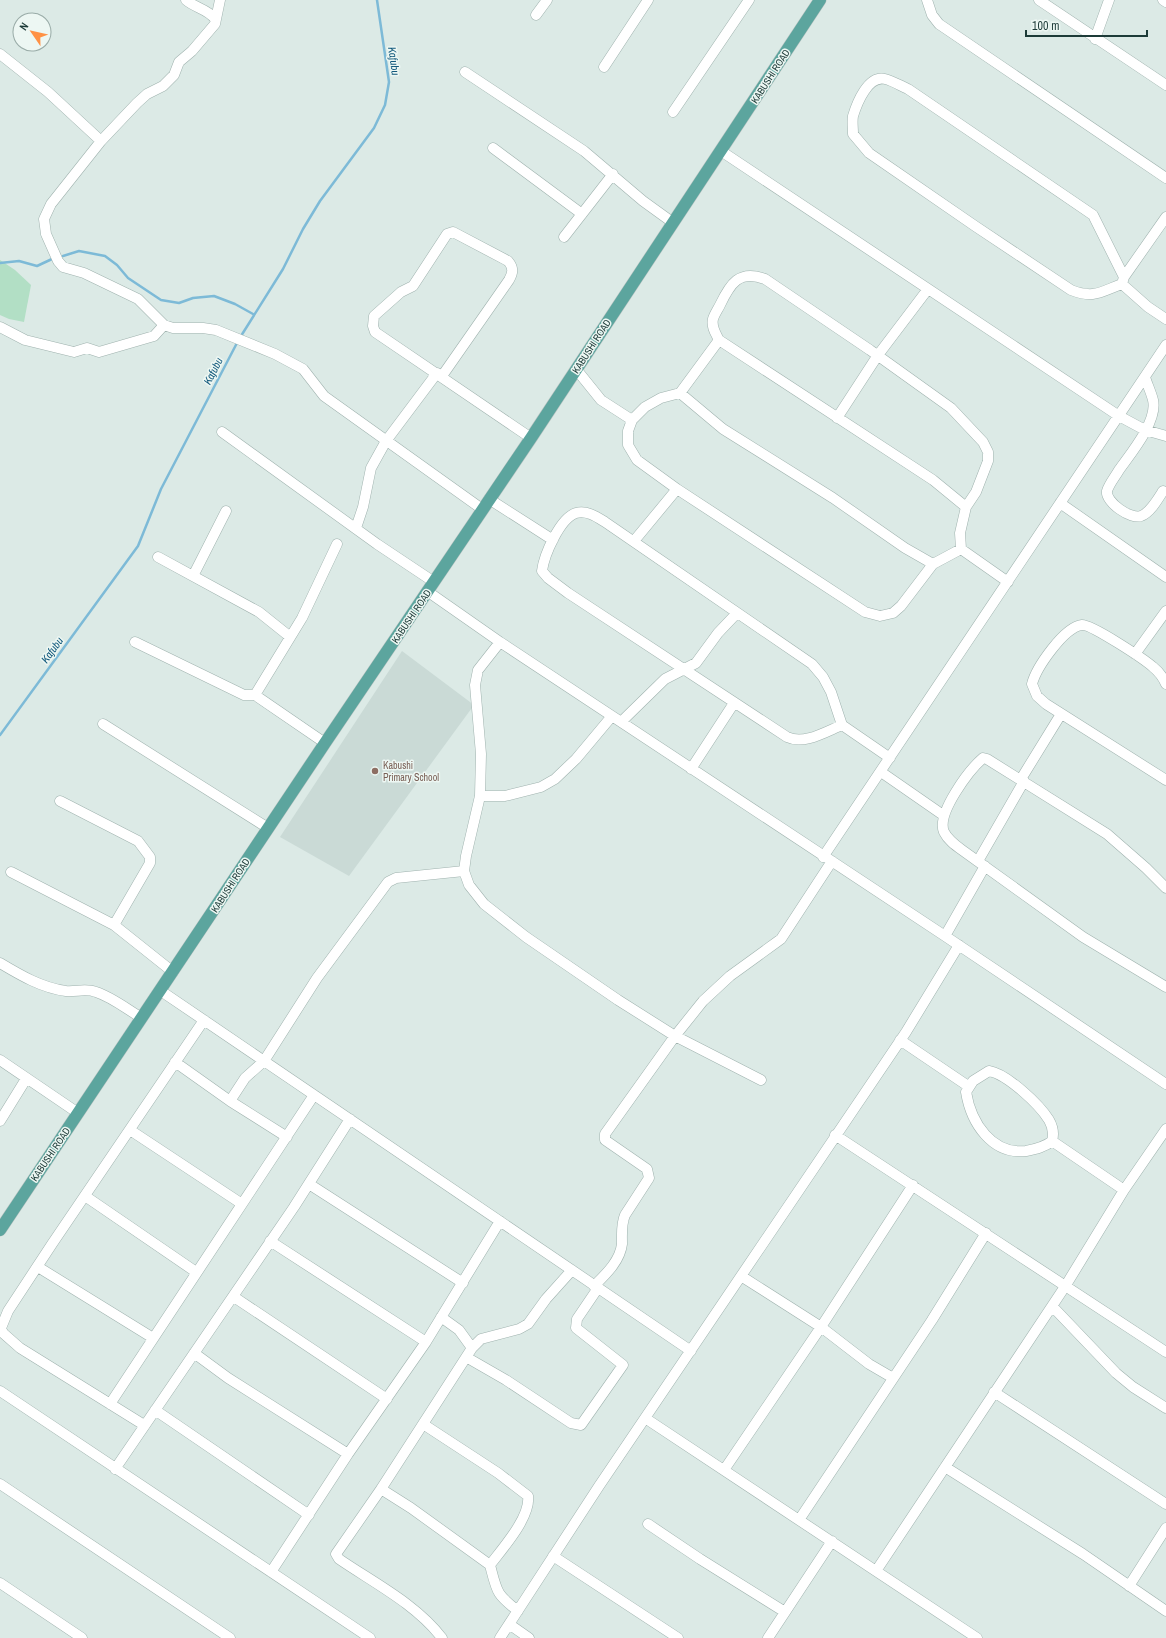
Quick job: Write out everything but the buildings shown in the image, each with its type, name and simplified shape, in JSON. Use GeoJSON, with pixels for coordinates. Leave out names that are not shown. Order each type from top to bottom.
{"type":"FeatureCollection","features":[{"type":"Feature","properties":{"kind":"main road","name":"KABUSHI ROAD"},"geometry":{"type":"LineString","coordinates":[[0,1230],[161,991],[325,742],[531,438],[672,222],[721,151],[820,0]]}},
{"type":"Feature","properties":{"kind":"street"},"geometry":{"type":"LineString","coordinates":[[186,0],[196,7],[208,12],[215,19]]}},
{"type":"Feature","properties":{"kind":"street"},"geometry":{"type":"LineString","coordinates":[[220,0],[220,7],[215,19],[215,24],[192,51],[179,62],[174,75],[163,86],[147,94],[137,103],[101,141],[51,204],[44,219],[46,234],[58,261],[63,267],[84,273],[138,299],[164,325],[173,328],[203,328],[219,332],[275,354],[303,369],[324,396],[482,509]]}},
{"type":"Feature","properties":{"kind":"street"},"geometry":{"type":"LineString","coordinates":[[536,16],[547,0]]}},
{"type":"Feature","properties":{"kind":"street"},"geometry":{"type":"LineString","coordinates":[[604,66],[648,0]]}},
{"type":"Feature","properties":{"kind":"street"},"geometry":{"type":"LineString","coordinates":[[672,112],[749,0]]}},
{"type":"Feature","properties":{"kind":"street"},"geometry":{"type":"LineString","coordinates":[[927,0],[932,15],[939,24],[1166,178]]}},
{"type":"Feature","properties":{"kind":"street"},"geometry":{"type":"LineString","coordinates":[[1039,0],[1095,39],[1166,85]]}},
{"type":"Feature","properties":{"kind":"street"},"geometry":{"type":"LineString","coordinates":[[1095,39],[1109,0]]}},
{"type":"Feature","properties":{"kind":"street"},"geometry":{"type":"LineString","coordinates":[[0,54],[48,92],[101,141]]}},
{"type":"Feature","properties":{"kind":"street"},"geometry":{"type":"LineString","coordinates":[[465,72],[584,151],[613,174],[643,201],[672,222]]}},
{"type":"Feature","properties":{"kind":"street"},"geometry":{"type":"LineString","coordinates":[[1166,217],[1123,281],[1096,295],[1084,295],[1071,290],[869,153],[853,134],[853,117],[864,92],[875,81],[885,79],[908,89],[1093,215],[1123,281],[1148,307],[1166,319]]}},
{"type":"Feature","properties":{"kind":"street"},"geometry":{"type":"LineString","coordinates":[[493,148],[582,214]]}},
{"type":"Feature","properties":{"kind":"street"},"geometry":{"type":"LineString","coordinates":[[721,151],[1119,416],[1145,430],[1166,436]]}},
{"type":"Feature","properties":{"kind":"street"},"geometry":{"type":"LineString","coordinates":[[564,237],[613,174]]}},
{"type":"Feature","properties":{"kind":"street"},"geometry":{"type":"LineString","coordinates":[[356,528],[363,507],[371,468],[386,441],[439,375],[464,347],[513,272],[513,267],[508,261],[453,232],[447,234],[412,286],[401,292],[374,316],[373,326],[375,332],[381,337],[439,375],[531,438]]}},
{"type":"Feature","properties":{"kind":"street"},"geometry":{"type":"LineString","coordinates":[[960,549],[960,533],[966,508],[976,492],[988,461],[988,452],[983,442],[951,408],[878,355],[776,286],[753,274],[744,276],[734,282],[726,292],[713,320],[714,330],[719,340],[933,480],[966,508]]}},
{"type":"Feature","properties":{"kind":"street"},"geometry":{"type":"LineString","coordinates":[[837,418],[878,355],[928,288]]}},
{"type":"Feature","properties":{"kind":"street"},"geometry":{"type":"LineString","coordinates":[[0,326],[26,340],[74,352],[87,348],[100,352],[154,336],[164,325]]}},
{"type":"Feature","properties":{"kind":"street"},"geometry":{"type":"LineString","coordinates":[[719,340],[680,392],[661,398],[632,420],[628,432],[628,446],[637,460],[677,489],[865,612],[880,616],[893,613],[901,606],[933,564],[960,549]]}},
{"type":"Feature","properties":{"kind":"street"},"geometry":{"type":"LineString","coordinates":[[441,1317],[459,1330],[469,1352],[506,1380],[571,1423],[581,1425],[624,1365],[576,1328],[577,1319],[596,1287],[614,1264],[622,1246],[622,1221],[648,1178],[647,1169],[605,1140],[604,1136],[675,1036],[703,1001],[730,976],[781,939],[890,758],[1166,345]]}},
{"type":"Feature","properties":{"kind":"street"},"geometry":{"type":"LineString","coordinates":[[576,368],[601,400],[632,420]]}},
{"type":"Feature","properties":{"kind":"street"},"geometry":{"type":"LineString","coordinates":[[1145,376],[1153,401],[1151,418],[1145,430],[1110,484],[1107,493],[1109,500],[1118,508],[1134,516],[1141,516],[1150,509],[1165,490]]}},
{"type":"Feature","properties":{"kind":"street"},"geometry":{"type":"LineString","coordinates":[[680,392],[724,429],[833,498],[905,548],[933,564]]}},
{"type":"Feature","properties":{"kind":"street"},"geometry":{"type":"LineString","coordinates":[[222,432],[356,528],[500,642],[960,945],[1166,1084]]}},
{"type":"Feature","properties":{"kind":"street"},"geometry":{"type":"LineString","coordinates":[[634,541],[677,489]]}},
{"type":"Feature","properties":{"kind":"street"},"geometry":{"type":"LineString","coordinates":[[489,498],[553,540]]}},
{"type":"Feature","properties":{"kind":"street"},"geometry":{"type":"LineString","coordinates":[[1060,503],[1166,577]]}},
{"type":"Feature","properties":{"kind":"street"},"geometry":{"type":"LineString","coordinates":[[193,576],[226,511]]}},
{"type":"Feature","properties":{"kind":"street"},"geometry":{"type":"LineString","coordinates":[[842,725],[810,738],[794,741],[779,733],[683,670],[548,578],[542,571],[544,560],[553,540],[567,519],[576,513],[590,513],[634,541],[812,664],[823,677],[831,692],[842,725],[890,758]]}},
{"type":"Feature","properties":{"kind":"street"},"geometry":{"type":"LineString","coordinates":[[254,695],[289,636],[302,618],[338,544]]}},
{"type":"Feature","properties":{"kind":"street"},"geometry":{"type":"LineString","coordinates":[[960,549],[1008,582]]}},
{"type":"Feature","properties":{"kind":"street"},"geometry":{"type":"LineString","coordinates":[[158,557],[259,612],[289,636]]}},
{"type":"Feature","properties":{"kind":"street"},"geometry":{"type":"LineString","coordinates":[[1135,654],[1166,611]]}},
{"type":"Feature","properties":{"kind":"street"},"geometry":{"type":"LineString","coordinates":[[480,796],[505,796],[541,786],[555,779],[617,719],[660,683],[692,666],[702,657],[718,633],[738,613]]}},
{"type":"Feature","properties":{"kind":"street"},"geometry":{"type":"LineString","coordinates":[[1166,684],[1152,666],[1135,654],[1090,627],[1084,625],[1077,626],[1068,632],[1043,662],[1032,684],[1037,696],[1061,714],[1166,780]]}},
{"type":"Feature","properties":{"kind":"street"},"geometry":{"type":"LineString","coordinates":[[135,642],[244,695],[254,695],[325,742]]}},
{"type":"Feature","properties":{"kind":"street"},"geometry":{"type":"LineString","coordinates":[[500,642],[478,670],[475,685],[481,754],[480,796],[468,843],[464,872],[469,885],[484,904],[570,968],[675,1036],[761,1080]]}},
{"type":"Feature","properties":{"kind":"street"},"geometry":{"type":"LineString","coordinates":[[691,769],[734,703]]}},
{"type":"Feature","properties":{"kind":"street"},"geometry":{"type":"LineString","coordinates":[[945,936],[1022,780],[1061,714]]}},
{"type":"Feature","properties":{"kind":"street"},"geometry":{"type":"LineString","coordinates":[[103,724],[268,828]]}},
{"type":"Feature","properties":{"kind":"street"},"geometry":{"type":"LineString","coordinates":[[1164,982],[1083,937],[949,840],[944,831],[943,815],[962,783],[976,763],[982,758],[999,764],[1107,834],[1166,888]]}},
{"type":"Feature","properties":{"kind":"street"},"geometry":{"type":"LineString","coordinates":[[881,772],[943,815]]}},
{"type":"Feature","properties":{"kind":"street"},"geometry":{"type":"LineString","coordinates":[[60,801],[138,841],[150,857],[150,863],[114,925]]}},
{"type":"Feature","properties":{"kind":"street"},"geometry":{"type":"LineString","coordinates":[[11,872],[114,925],[173,972]]}},
{"type":"Feature","properties":{"kind":"street"},"geometry":{"type":"LineString","coordinates":[[230,1101],[245,1078],[264,1061],[317,978],[388,882],[396,878],[464,872]]}},
{"type":"Feature","properties":{"kind":"street"},"geometry":{"type":"LineString","coordinates":[[500,1638],[553,1556],[835,1134],[900,1040],[960,945]]}},
{"type":"Feature","properties":{"kind":"street"},"geometry":{"type":"LineString","coordinates":[[0,963],[38,984],[68,991],[88,990],[98,992],[142,1018]]}},
{"type":"Feature","properties":{"kind":"street"},"geometry":{"type":"LineString","coordinates":[[161,991],[691,1351]]}},
{"type":"Feature","properties":{"kind":"street"},"geometry":{"type":"LineString","coordinates":[[144,1426],[20,1348],[3,1333],[1,1328],[8,1311],[204,1020]]}},
{"type":"Feature","properties":{"kind":"street"},"geometry":{"type":"LineString","coordinates":[[900,1040],[968,1086]]}},
{"type":"Feature","properties":{"kind":"street"},"geometry":{"type":"LineString","coordinates":[[0,1060],[78,1113]]}},
{"type":"Feature","properties":{"kind":"street"},"geometry":{"type":"LineString","coordinates":[[175,1062],[230,1101],[287,1137]]}},
{"type":"Feature","properties":{"kind":"street"},"geometry":{"type":"LineString","coordinates":[[989,1071],[999,1074],[1033,1101],[1041,1110],[1052,1127],[1052,1141],[1034,1150],[1021,1151],[1001,1148],[979,1128],[973,1117],[967,1099],[966,1092],[968,1086],[984,1073],[989,1071]]}},
{"type":"Feature","properties":{"kind":"street"},"geometry":{"type":"LineString","coordinates":[[0,1121],[26,1078]]}},
{"type":"Feature","properties":{"kind":"street"},"geometry":{"type":"LineString","coordinates":[[110,1404],[314,1095]]}},
{"type":"Feature","properties":{"kind":"street"},"geometry":{"type":"LineString","coordinates":[[115,1469],[234,1297],[350,1119]]}},
{"type":"Feature","properties":{"kind":"street"},"geometry":{"type":"LineString","coordinates":[[876,1571],[1066,1285],[1124,1190],[1166,1129]]}},
{"type":"Feature","properties":{"kind":"street"},"geometry":{"type":"LineString","coordinates":[[130,1130],[242,1204]]}},
{"type":"Feature","properties":{"kind":"street"},"geometry":{"type":"LineString","coordinates":[[835,1134],[1166,1352]]}},
{"type":"Feature","properties":{"kind":"street"},"geometry":{"type":"LineString","coordinates":[[1052,1141],[1124,1190]]}},
{"type":"Feature","properties":{"kind":"street"},"geometry":{"type":"LineString","coordinates":[[309,1184],[463,1283]]}},
{"type":"Feature","properties":{"kind":"street"},"geometry":{"type":"LineString","coordinates":[[724,1470],[821,1327],[913,1185]]}},
{"type":"Feature","properties":{"kind":"street"},"geometry":{"type":"LineString","coordinates":[[85,1196],[196,1272]]}},
{"type":"Feature","properties":{"kind":"street"},"geometry":{"type":"LineString","coordinates":[[271,1572],[348,1454],[426,1342],[500,1221]]}},
{"type":"Feature","properties":{"kind":"street"},"geometry":{"type":"LineString","coordinates":[[800,1520],[960,1277],[986,1233]]}},
{"type":"Feature","properties":{"kind":"street"},"geometry":{"type":"LineString","coordinates":[[270,1241],[426,1342]]}},
{"type":"Feature","properties":{"kind":"street"},"geometry":{"type":"LineString","coordinates":[[38,1268],[153,1338]]}},
{"type":"Feature","properties":{"kind":"street"},"geometry":{"type":"LineString","coordinates":[[442,1638],[433,1626],[416,1610],[336,1557],[339,1548],[381,1489],[469,1352],[481,1339],[519,1329],[528,1324],[546,1299],[572,1270]]}},
{"type":"Feature","properties":{"kind":"street"},"geometry":{"type":"LineString","coordinates":[[741,1276],[821,1327],[869,1364],[893,1378]]}},
{"type":"Feature","properties":{"kind":"street"},"geometry":{"type":"LineString","coordinates":[[234,1297],[387,1399]]}},
{"type":"Feature","properties":{"kind":"street"},"geometry":{"type":"LineString","coordinates":[[1052,1306],[1116,1373],[1166,1408]]}},
{"type":"Feature","properties":{"kind":"street"},"geometry":{"type":"LineString","coordinates":[[194,1353],[241,1386],[348,1454]]}},
{"type":"Feature","properties":{"kind":"street"},"geometry":{"type":"LineString","coordinates":[[0,1391],[370,1638]]}},
{"type":"Feature","properties":{"kind":"street"},"geometry":{"type":"LineString","coordinates":[[994,1392],[1166,1504]]}},
{"type":"Feature","properties":{"kind":"street"},"geometry":{"type":"LineString","coordinates":[[155,1410],[309,1515]]}},
{"type":"Feature","properties":{"kind":"street"},"geometry":{"type":"LineString","coordinates":[[646,1418],[977,1638]]}},
{"type":"Feature","properties":{"kind":"street"},"geometry":{"type":"LineString","coordinates":[[423,1424],[498,1473],[528,1496],[523,1517],[490,1565]]}},
{"type":"Feature","properties":{"kind":"street"},"geometry":{"type":"LineString","coordinates":[[945,1467],[1083,1554],[1166,1611]]}},
{"type":"Feature","properties":{"kind":"street"},"geometry":{"type":"LineString","coordinates":[[0,1484],[230,1638]]}},
{"type":"Feature","properties":{"kind":"street"},"geometry":{"type":"LineString","coordinates":[[381,1489],[411,1508],[490,1565],[496,1591],[518,1611]]}},
{"type":"Feature","properties":{"kind":"street"},"geometry":{"type":"LineString","coordinates":[[648,1524],[784,1612]]}},
{"type":"Feature","properties":{"kind":"street"},"geometry":{"type":"LineString","coordinates":[[1129,1586],[1166,1528]]}},
{"type":"Feature","properties":{"kind":"street"},"geometry":{"type":"LineString","coordinates":[[768,1638],[832,1541]]}},
{"type":"Feature","properties":{"kind":"street"},"geometry":{"type":"LineString","coordinates":[[553,1556],[678,1638]]}},
{"type":"Feature","properties":{"kind":"street"},"geometry":{"type":"LineString","coordinates":[[0,1583],[82,1638]]}},
{"type":"Feature","properties":{"kind":"street"},"geometry":{"type":"LineString","coordinates":[[509,1624],[529,1638]]}},
{"type":"Feature","properties":{"kind":"shaded area","name":"Kabushi Primary School"},"geometry":{"type":"Polygon","coordinates":[[[402,651],[474,705],[349,876],[280,837],[402,651]]]}},
{"type":"Feature","properties":{"kind":"green space"},"geometry":{"type":"Polygon","coordinates":[[[0,260],[15,270],[31,285],[24,322],[9,319],[0,315],[0,260]]]}},
{"type":"Feature","properties":{"kind":"waterway","name":"Kafubu"},"geometry":{"type":"LineString","coordinates":[[241,336],[283,269],[303,229],[320,201],[374,128],[385,105],[389,82],[377,0]]}},
{"type":"Feature","properties":{"kind":"waterway"},"geometry":{"type":"LineString","coordinates":[[63,256],[79,251],[105,256],[117,265],[128,278],[161,300],[179,303],[193,298],[214,296],[235,304],[253,314]]}},
{"type":"Feature","properties":{"kind":"waterway"},"geometry":{"type":"LineString","coordinates":[[0,263],[19,261],[37,266],[52,259]]}},
{"type":"Feature","properties":{"kind":"waterway","name":"Kafubu"},"geometry":{"type":"LineString","coordinates":[[0,735],[138,546],[161,489],[238,341]]}},
{"type":"Feature","properties":{"kind":"place","name":"Kabushi Primary School"},"geometry":{"type":"Point","coordinates":[375,771]}}]}
